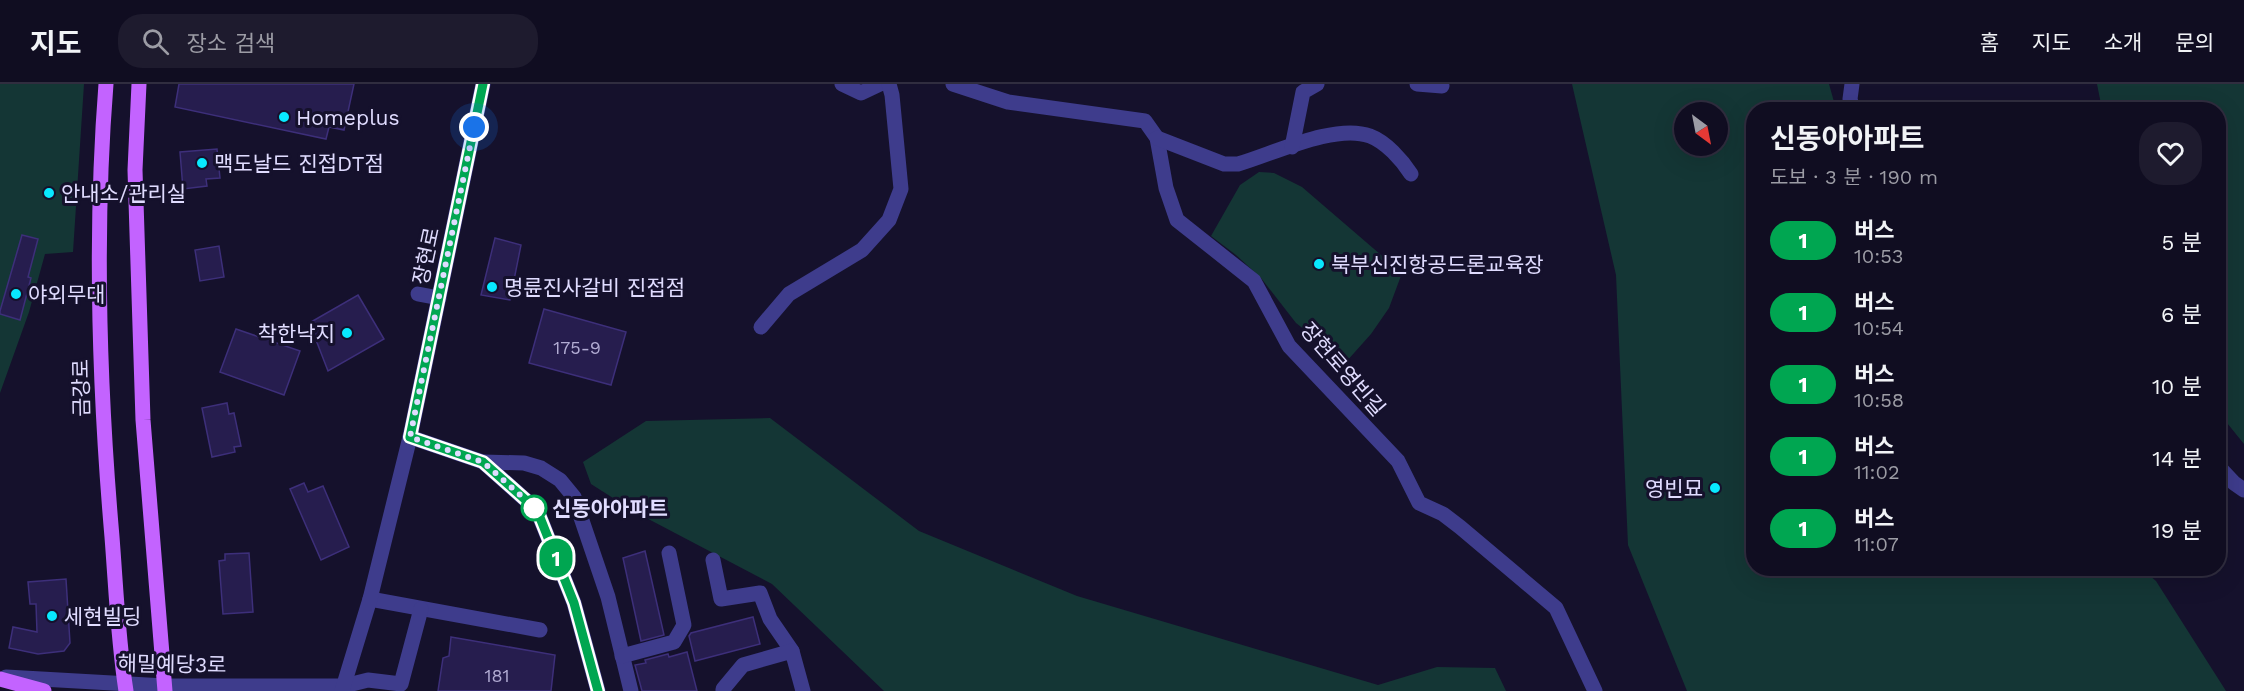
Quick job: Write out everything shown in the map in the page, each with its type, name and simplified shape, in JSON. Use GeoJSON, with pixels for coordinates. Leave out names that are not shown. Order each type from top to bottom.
{"type":"FeatureCollection","features":[{"type":"Feature","properties":{"kind":"main road","name":"금강로"},"geometry":{"type":"LineString","coordinates":[[106,84],[101,149],[100,256],[103,433],[126,688]]}},
{"type":"Feature","properties":{"kind":"main road"},"geometry":{"type":"LineString","coordinates":[[139,84],[136,138],[146,468],[165,688]]}},
{"type":"Feature","properties":{"kind":"main road"},"geometry":{"type":"LineString","coordinates":[[136,138],[144,84]]}},
{"type":"Feature","properties":{"kind":"main road"},"geometry":{"type":"LineString","coordinates":[[0,678],[44,691]]}},
{"type":"Feature","properties":{"kind":"street","name":"장현로"},"geometry":{"type":"LineString","coordinates":[[343,688],[370,599],[410,437],[483,84]]}},
{"type":"Feature","properties":{"kind":"street"},"geometry":{"type":"LineString","coordinates":[[843,84],[861,93],[880,84]]}},
{"type":"Feature","properties":{"kind":"street"},"geometry":{"type":"LineString","coordinates":[[761,327],[789,294],[862,250],[890,220],[901,189],[889,84]]}},
{"type":"Feature","properties":{"kind":"street"},"geometry":{"type":"LineString","coordinates":[[953,84],[1008,102],[1145,121],[1157,138],[1224,164],[1238,164],[1330,136],[1355,133],[1372,137],[1382,144],[1402,161],[1411,174]]}},
{"type":"Feature","properties":{"kind":"street"},"geometry":{"type":"LineString","coordinates":[[1292,147],[1303,92],[1317,84]]}},
{"type":"Feature","properties":{"kind":"street"},"geometry":{"type":"LineString","coordinates":[[1417,84],[1442,86]]}},
{"type":"Feature","properties":{"kind":"street"},"geometry":{"type":"LineString","coordinates":[[1851,84],[1851,102]]}},
{"type":"Feature","properties":{"kind":"street","name":"장현로영빈길"},"geometry":{"type":"LineString","coordinates":[[1157,138],[1166,188],[1177,220],[1254,281],[1289,346],[1398,461],[1419,503],[1443,514],[1460,527],[1556,608],[1595,691]]}},
{"type":"Feature","properties":{"kind":"street"},"geometry":{"type":"LineString","coordinates":[[418,294],[439,298]]}},
{"type":"Feature","properties":{"kind":"street"},"geometry":{"type":"LineString","coordinates":[[410,437],[483,462],[524,463],[541,468],[560,480],[574,497],[608,597],[631,691]]}},
{"type":"Feature","properties":{"kind":"street"},"geometry":{"type":"LineString","coordinates":[[483,462],[537,510],[574,603],[598,691]]}},
{"type":"Feature","properties":{"kind":"street"},"geometry":{"type":"LineString","coordinates":[[2226,474],[2244,490]]}},
{"type":"Feature","properties":{"kind":"street"},"geometry":{"type":"LineString","coordinates":[[622,656],[674,642],[684,625],[669,553]]}},
{"type":"Feature","properties":{"kind":"street"},"geometry":{"type":"LineString","coordinates":[[712,560],[721,599],[760,593],[770,619],[792,651],[803,691]]}},
{"type":"Feature","properties":{"kind":"street"},"geometry":{"type":"LineString","coordinates":[[370,599],[540,630]]}},
{"type":"Feature","properties":{"kind":"street"},"geometry":{"type":"LineString","coordinates":[[400,688],[421,609]]}},
{"type":"Feature","properties":{"kind":"street"},"geometry":{"type":"LineString","coordinates":[[723,691],[743,665],[792,651]]}},
{"type":"Feature","properties":{"kind":"street","name":"해밀예당3로"},"geometry":{"type":"LineString","coordinates":[[0,678],[126,688],[343,688],[368,680],[400,688]]}},
{"type":"Feature","properties":{"kind":"green space"},"geometry":{"type":"Polygon","coordinates":[[[0,84],[84,84],[73,252],[45,254],[29,312],[0,393],[0,84]]]}},
{"type":"Feature","properties":{"kind":"green space"},"geometry":{"type":"Polygon","coordinates":[[[1572,84],[1829,84],[1834,102],[1746,102],[1746,576],[2150,576],[2156,581],[2226,691],[1687,691],[1628,545],[1616,275],[1572,84]]]}},
{"type":"Feature","properties":{"kind":"green space"},"geometry":{"type":"Polygon","coordinates":[[[2097,84],[2244,84],[2244,444],[2226,422],[2226,102],[2101,102],[2097,84]]]}},
{"type":"Feature","properties":{"kind":"green space","name":"북부신진항공드론교육장"},"geometry":{"type":"Polygon","coordinates":[[[1259,172],[1274,173],[1302,187],[1402,273],[1389,308],[1371,334],[1346,362],[1296,323],[1261,278],[1211,236],[1240,185],[1259,172]]]}},
{"type":"Feature","properties":{"kind":"green space"},"geometry":{"type":"Polygon","coordinates":[[[770,418],[919,531],[1077,596],[1378,685],[1437,667],[1495,668],[1506,691],[884,691],[772,584],[635,512],[591,484],[583,462],[646,421],[770,418]]]}},
{"type":"Feature","properties":{"kind":"building","name":"Homeplus"},"geometry":{"type":"Polygon","coordinates":[[[179,84],[354,84],[344,130],[329,127],[326,139],[175,107],[179,84]]]}},
{"type":"Feature","properties":{"kind":"building"},"geometry":{"type":"Polygon","coordinates":[[[217,149],[220,178],[206,179],[207,186],[183,189],[180,152],[217,149]]]}},
{"type":"Feature","properties":{"kind":"building"},"geometry":{"type":"Polygon","coordinates":[[[22,235],[38,239],[20,320],[0,314],[0,311],[22,235]]]}},
{"type":"Feature","properties":{"kind":"building"},"geometry":{"type":"Polygon","coordinates":[[[495,238],[521,245],[510,300],[481,295],[495,238]]]}},
{"type":"Feature","properties":{"kind":"building"},"geometry":{"type":"Polygon","coordinates":[[[219,246],[224,277],[200,281],[195,250],[219,246]]]}},
{"type":"Feature","properties":{"kind":"building","name":"착한낙지"},"geometry":{"type":"Polygon","coordinates":[[[358,295],[384,339],[328,371],[311,322],[358,295]]]}},
{"type":"Feature","properties":{"kind":"building"},"geometry":{"type":"Polygon","coordinates":[[[544,309],[626,332],[611,385],[529,363],[544,309]]]}},
{"type":"Feature","properties":{"kind":"building"},"geometry":{"type":"Polygon","coordinates":[[[236,329],[300,351],[284,395],[220,372],[236,329]]]}},
{"type":"Feature","properties":{"kind":"building"},"geometry":{"type":"Polygon","coordinates":[[[227,403],[229,414],[234,413],[241,446],[234,447],[235,452],[212,457],[202,408],[227,403]]]}},
{"type":"Feature","properties":{"kind":"building"},"geometry":{"type":"Polygon","coordinates":[[[304,483],[308,492],[323,486],[349,547],[321,560],[290,489],[304,483]]]}},
{"type":"Feature","properties":{"kind":"building"},"geometry":{"type":"Polygon","coordinates":[[[645,551],[664,635],[641,641],[623,558],[645,551]]]}},
{"type":"Feature","properties":{"kind":"building"},"geometry":{"type":"Polygon","coordinates":[[[249,553],[253,612],[223,614],[219,561],[225,560],[225,554],[249,553]]]}},
{"type":"Feature","properties":{"kind":"building","name":"세현빌딩"},"geometry":{"type":"Polygon","coordinates":[[[66,579],[70,643],[64,651],[38,654],[9,648],[13,627],[37,632],[36,604],[30,604],[28,582],[66,579]]]}},
{"type":"Feature","properties":{"kind":"building"},"geometry":{"type":"Polygon","coordinates":[[[753,617],[760,644],[695,661],[689,636],[691,633],[753,617]]]}},
{"type":"Feature","properties":{"kind":"building"},"geometry":{"type":"Polygon","coordinates":[[[451,637],[555,655],[551,691],[438,691],[443,658],[449,656],[451,637]]]}},
{"type":"Feature","properties":{"kind":"building"},"geometry":{"type":"Polygon","coordinates":[[[687,652],[697,691],[642,691],[635,665],[668,654],[669,657],[687,652]]]}},
{"type":"Feature","properties":{"kind":"bus line","name":"1"},"geometry":{"type":"LineString","coordinates":[[483,84],[410,437],[483,462],[537,510],[574,603],[598,691]]}},
{"type":"Feature","properties":{"kind":"place","name":"Homeplus"},"geometry":{"type":"Point","coordinates":[284,117]}},
{"type":"Feature","properties":{"kind":"place","name":"맥도날드 진접DT점"},"geometry":{"type":"Point","coordinates":[202,163]}},
{"type":"Feature","properties":{"kind":"place","name":"안내소/관리실"},"geometry":{"type":"Point","coordinates":[49,193]}},
{"type":"Feature","properties":{"kind":"place","name":"북부신진항공드론교육장"},"geometry":{"type":"Point","coordinates":[1319,264]}},
{"type":"Feature","properties":{"kind":"place","name":"명륜진사갈비 진접점"},"geometry":{"type":"Point","coordinates":[492,287]}},
{"type":"Feature","properties":{"kind":"place","name":"야외무대"},"geometry":{"type":"Point","coordinates":[16,294]}},
{"type":"Feature","properties":{"kind":"place","name":"착한낙지"},"geometry":{"type":"Point","coordinates":[347,333]}},
{"type":"Feature","properties":{"kind":"place","name":"영빈묘"},"geometry":{"type":"Point","coordinates":[1715,488]}},
{"type":"Feature","properties":{"kind":"place","name":"신동아아파트"},"geometry":{"type":"Point","coordinates":[534,508]}},
{"type":"Feature","properties":{"kind":"place","name":"세현빌딩"},"geometry":{"type":"Point","coordinates":[52,616]}},
{"type":"Feature","properties":{"kind":"route"},"geometry":{"type":"LineString","coordinates":[[474,127],[410,437],[483,462],[537,510],[534,508]]}}]}
